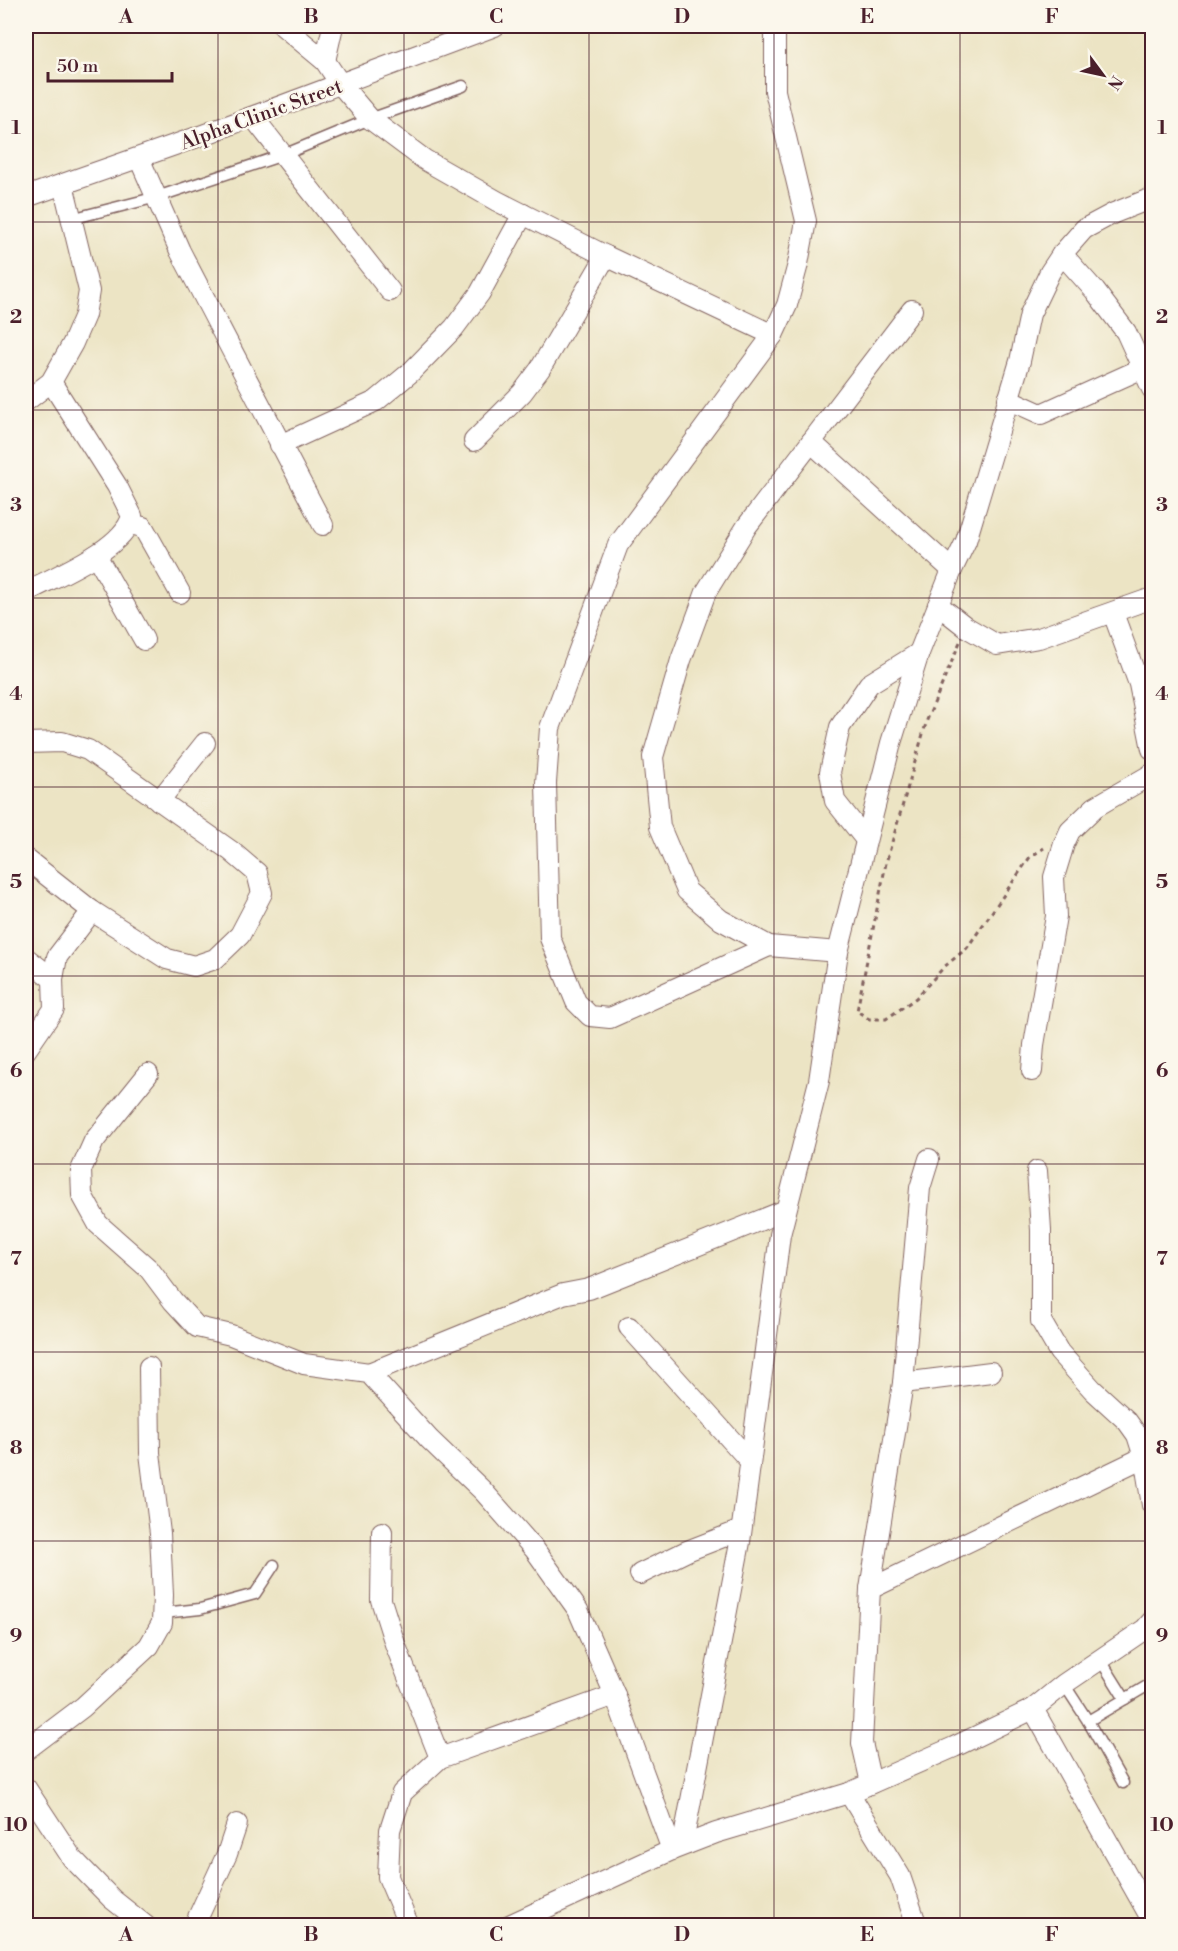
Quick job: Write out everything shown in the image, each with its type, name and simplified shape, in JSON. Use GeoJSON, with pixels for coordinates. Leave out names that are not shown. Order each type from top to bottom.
{"type":"FeatureCollection","features":[{"type":"Feature","properties":{"kind":"street"},"geometry":{"type":"LineString","coordinates":[[283,26],[326,60],[340,85],[370,119],[425,160],[606,256],[773,335]]}},
{"type":"Feature","properties":{"kind":"street"},"geometry":{"type":"LineString","coordinates":[[326,60],[333,26]]}},
{"type":"Feature","properties":{"kind":"street","name":"Alpha Clinic Street"},"geometry":{"type":"LineString","coordinates":[[26,197],[253,117],[495,26]]}},
{"type":"Feature","properties":{"kind":"street"},"geometry":{"type":"LineString","coordinates":[[769,946],[610,1018],[590,1016],[576,1002],[550,938],[546,783],[550,728],[618,545],[773,335],[787,304],[806,221],[775,91],[775,26]]}},
{"type":"Feature","properties":{"kind":"street"},"geometry":{"type":"LineString","coordinates":[[253,117],[390,291]]}},
{"type":"Feature","properties":{"kind":"street"},"geometry":{"type":"LineString","coordinates":[[140,158],[180,251],[323,525]]}},
{"type":"Feature","properties":{"kind":"street"},"geometry":{"type":"LineString","coordinates":[[26,401],[51,382],[86,315],[89,291],[63,184]]}},
{"type":"Feature","properties":{"kind":"street"},"geometry":{"type":"LineString","coordinates":[[679,1847],[685,1832],[741,1530],[780,1235],[819,1081],[838,952],[891,743],[919,653],[966,541],[1008,399],[1030,314],[1050,272],[1084,229],[1114,213],[1152,198]]}},
{"type":"Feature","properties":{"kind":"street"},"geometry":{"type":"LineString","coordinates":[[280,445],[376,401],[411,372],[454,328],[480,293],[523,214]]}},
{"type":"Feature","properties":{"kind":"street"},"geometry":{"type":"LineString","coordinates":[[1062,254],[1095,291],[1126,332],[1152,389]]}},
{"type":"Feature","properties":{"kind":"street"},"geometry":{"type":"LineString","coordinates":[[474,441],[522,393],[540,369],[606,256]]}},
{"type":"Feature","properties":{"kind":"street"},"geometry":{"type":"LineString","coordinates":[[838,952],[769,946],[721,920],[687,891],[660,827],[653,757],[681,660],[706,592],[747,526],[912,310]]}},
{"type":"Feature","properties":{"kind":"street"},"geometry":{"type":"LineString","coordinates":[[1008,399],[1041,414],[1143,368]]}},
{"type":"Feature","properties":{"kind":"street"},"geometry":{"type":"LineString","coordinates":[[26,592],[96,555],[121,536],[130,524],[132,516],[117,486],[51,382]]}},
{"type":"Feature","properties":{"kind":"street"},"geometry":{"type":"LineString","coordinates":[[811,442],[952,570]]}},
{"type":"Feature","properties":{"kind":"street"},"geometry":{"type":"LineString","coordinates":[[130,524],[143,527],[180,593]]}},
{"type":"Feature","properties":{"kind":"street"},"geometry":{"type":"LineString","coordinates":[[96,555],[144,639]]}},
{"type":"Feature","properties":{"kind":"street"},"geometry":{"type":"LineString","coordinates":[[938,605],[966,627],[997,645],[1039,638],[1152,598]]}},
{"type":"Feature","properties":{"kind":"street"},"geometry":{"type":"LineString","coordinates":[[1113,613],[1139,684],[1152,749]]}},
{"type":"Feature","properties":{"kind":"street"},"geometry":{"type":"LineString","coordinates":[[866,840],[834,801],[830,772],[840,727],[869,684],[919,653]]}},
{"type":"Feature","properties":{"kind":"street"},"geometry":{"type":"LineString","coordinates":[[26,743],[62,742],[88,750],[231,851],[257,873],[262,893],[240,935],[214,959],[194,966],[167,959],[92,911],[26,858]]}},
{"type":"Feature","properties":{"kind":"street"},"geometry":{"type":"LineString","coordinates":[[159,801],[205,743]]}},
{"type":"Feature","properties":{"kind":"street"},"geometry":{"type":"LineString","coordinates":[[1032,1071],[1034,1045],[1055,926],[1054,877],[1070,831],[1095,807],[1152,774]]}},
{"type":"Feature","properties":{"kind":"street"},"geometry":{"type":"LineString","coordinates":[[26,1050],[54,1009],[53,979],[57,957],[92,911]]}},
{"type":"Feature","properties":{"kind":"street"},"geometry":{"type":"LineString","coordinates":[[26,958],[53,979]]}},
{"type":"Feature","properties":{"kind":"street"},"geometry":{"type":"LineString","coordinates":[[148,1074],[94,1141],[81,1170],[82,1195],[98,1224],[149,1269],[173,1301],[197,1327],[231,1335],[304,1364],[369,1373],[563,1294],[589,1289],[786,1210]]}},
{"type":"Feature","properties":{"kind":"street"},"geometry":{"type":"LineString","coordinates":[[871,1783],[862,1743],[870,1589],[903,1383],[920,1188],[929,1159]]}},
{"type":"Feature","properties":{"kind":"street"},"geometry":{"type":"LineString","coordinates":[[1037,1171],[1041,1230],[1041,1321],[1059,1352],[1137,1435],[1144,1457],[1152,1505]]}},
{"type":"Feature","properties":{"kind":"street"},"geometry":{"type":"LineString","coordinates":[[629,1327],[750,1461]]}},
{"type":"Feature","properties":{"kind":"street"},"geometry":{"type":"LineString","coordinates":[[26,1750],[83,1707],[148,1646],[162,1623],[160,1533],[150,1453],[149,1367]]}},
{"type":"Feature","properties":{"kind":"street"},"geometry":{"type":"LineString","coordinates":[[903,1383],[991,1372]]}},
{"type":"Feature","properties":{"kind":"street"},"geometry":{"type":"LineString","coordinates":[[369,1373],[429,1439],[483,1491],[535,1550],[578,1610],[679,1847]]}},
{"type":"Feature","properties":{"kind":"street"},"geometry":{"type":"LineString","coordinates":[[870,1589],[1144,1457]]}},
{"type":"Feature","properties":{"kind":"street"},"geometry":{"type":"LineString","coordinates":[[640,1574],[687,1551],[741,1530]]}},
{"type":"Feature","properties":{"kind":"street"},"geometry":{"type":"LineString","coordinates":[[382,1532],[381,1600],[395,1644],[440,1758]]}},
{"type":"Feature","properties":{"kind":"street"},"geometry":{"type":"LineString","coordinates":[[507,1926],[679,1847],[716,1833],[849,1793],[954,1747],[1033,1709],[1064,1684],[1145,1629],[1152,1621]]}},
{"type":"Feature","properties":{"kind":"street"},"geometry":{"type":"LineString","coordinates":[[409,1926],[388,1877],[390,1830],[402,1793],[440,1758],[615,1695]]}},
{"type":"Feature","properties":{"kind":"street"},"geometry":{"type":"LineString","coordinates":[[1033,1709],[1152,1920]]}},
{"type":"Feature","properties":{"kind":"street"},"geometry":{"type":"LineString","coordinates":[[26,1788],[72,1858],[112,1899],[146,1926]]}},
{"type":"Feature","properties":{"kind":"street"},"geometry":{"type":"LineString","coordinates":[[849,1793],[900,1876],[917,1926]]}},
{"type":"Feature","properties":{"kind":"street"},"geometry":{"type":"LineString","coordinates":[[194,1926],[227,1854],[237,1824]]}},
{"type":"Feature","properties":{"kind":"lane"},"geometry":{"type":"LineString","coordinates":[[71,219],[157,197],[283,155],[370,119],[463,86]]}},
{"type":"Feature","properties":{"kind":"lane"},"geometry":{"type":"LineString","coordinates":[[163,1613],[200,1609],[255,1594],[274,1565]]}},
{"type":"Feature","properties":{"kind":"lane"},"geometry":{"type":"LineString","coordinates":[[1100,1659],[1125,1699]]}},
{"type":"Feature","properties":{"kind":"lane"},"geometry":{"type":"LineString","coordinates":[[1088,1722],[1152,1683]]}},
{"type":"Feature","properties":{"kind":"lane"},"geometry":{"type":"LineString","coordinates":[[1064,1684],[1123,1783]]}},
{"type":"Feature","properties":{"kind":"path"},"geometry":{"type":"LineString","coordinates":[[966,627],[927,720],[886,863],[857,1011],[869,1019],[886,1019],[916,998],[944,967],[967,948],[1030,857],[1070,831]]}}]}
